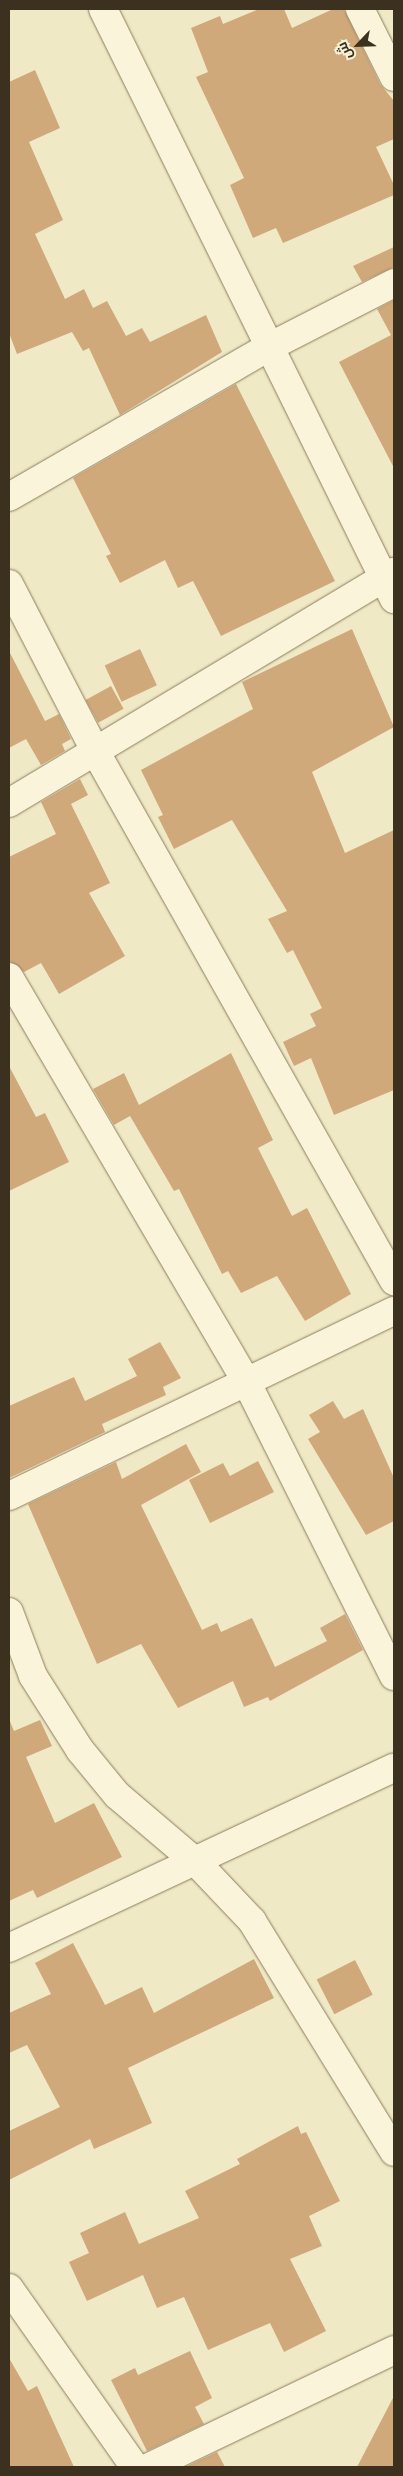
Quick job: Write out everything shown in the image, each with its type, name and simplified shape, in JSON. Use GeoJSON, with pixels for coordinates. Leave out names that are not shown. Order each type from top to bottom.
{"type":"FeatureCollection","features":[{"type":"Feature","properties":{"kind":"street"},"geometry":{"type":"LineString","coordinates":[[9,803],[94,749],[390,583],[102,9]]}},
{"type":"Feature","properties":{"kind":"street"},"geometry":{"type":"LineString","coordinates":[[360,9],[394,77]]}},
{"type":"Feature","properties":{"kind":"street"},"geometry":{"type":"LineString","coordinates":[[9,497],[272,346],[394,283]]}},
{"type":"Feature","properties":{"kind":"street"},"geometry":{"type":"LineString","coordinates":[[9,584],[94,749],[394,1281]]}},
{"type":"Feature","properties":{"kind":"street"},"geometry":{"type":"LineString","coordinates":[[9,977],[246,1381],[394,1676]]}},
{"type":"Feature","properties":{"kind":"street"},"geometry":{"type":"LineString","coordinates":[[9,1496],[394,1311]]}},
{"type":"Feature","properties":{"kind":"street"},"geometry":{"type":"LineString","coordinates":[[9,1612],[33,1676],[80,1750],[117,1795],[198,1864],[252,1921],[394,2152]]}},
{"type":"Feature","properties":{"kind":"street"},"geometry":{"type":"LineString","coordinates":[[9,1948],[198,1864],[394,1768]]}},
{"type":"Feature","properties":{"kind":"street"},"geometry":{"type":"LineString","coordinates":[[9,2288],[135,2467]]}},
{"type":"Feature","properties":{"kind":"street"},"geometry":{"type":"LineString","coordinates":[[149,2467],[394,2350]]}},
{"type":"Feature","properties":{"kind":"building"},"geometry":{"type":"Polygon","coordinates":[[[259,9],[284,9],[292,28],[333,9],[344,9],[380,84],[394,101],[394,139],[376,147],[394,185],[394,195],[283,243],[276,228],[253,238],[230,185],[244,178],[196,77],[208,72],[191,28],[220,16],[223,24],[259,9]]]}},
{"type":"Feature","properties":{"kind":"building"},"geometry":{"type":"Polygon","coordinates":[[[35,70],[60,128],[29,142],[63,220],[35,234],[65,299],[84,289],[93,308],[107,301],[126,336],[142,328],[150,342],[206,315],[222,352],[120,415],[89,348],[83,351],[72,332],[17,354],[9,333],[9,82],[35,70]]]}},
{"type":"Feature","properties":{"kind":"building"},"geometry":{"type":"Polygon","coordinates":[[[394,247],[394,267],[362,282],[353,266],[394,247]]]}},
{"type":"Feature","properties":{"kind":"building"},"geometry":{"type":"Polygon","coordinates":[[[394,300],[394,468],[339,362],[391,335],[377,309],[394,300]]]}},
{"type":"Feature","properties":{"kind":"building"},"geometry":{"type":"Polygon","coordinates":[[[236,384],[335,581],[221,636],[193,581],[178,588],[165,560],[120,583],[106,556],[111,554],[73,478],[236,384]]]}},
{"type":"Feature","properties":{"kind":"building"},"geometry":{"type":"Polygon","coordinates":[[[352,629],[394,727],[312,772],[345,853],[394,830],[394,1090],[334,1115],[311,1058],[294,1066],[283,1042],[316,1026],[310,1014],[322,1008],[293,950],[287,953],[268,919],[287,911],[232,820],[174,849],[158,817],[163,815],[141,770],[253,709],[242,682],[352,629]]]}},
{"type":"Feature","properties":{"kind":"building"},"geometry":{"type":"Polygon","coordinates":[[[140,649],[157,685],[122,702],[105,665],[140,649]]]}},
{"type":"Feature","properties":{"kind":"building"},"geometry":{"type":"Polygon","coordinates":[[[9,651],[45,721],[59,714],[71,739],[62,744],[65,751],[41,765],[26,739],[9,748],[9,651]]]}},
{"type":"Feature","properties":{"kind":"building"},"geometry":{"type":"Polygon","coordinates":[[[111,686],[124,709],[98,723],[86,700],[111,686]]]}},
{"type":"Feature","properties":{"kind":"building"},"geometry":{"type":"Polygon","coordinates":[[[80,779],[88,795],[71,804],[110,883],[89,893],[125,956],[59,994],[41,963],[24,972],[9,961],[9,857],[56,834],[41,802],[80,779]]]}},
{"type":"Feature","properties":{"kind":"building"},"geometry":{"type":"Polygon","coordinates":[[[231,1053],[273,1140],[258,1148],[292,1216],[307,1208],[351,1294],[305,1321],[277,1276],[241,1293],[228,1271],[222,1274],[179,1189],[174,1191],[130,1116],[114,1125],[93,1089],[124,1073],[139,1105],[231,1053]]]}},
{"type":"Feature","properties":{"kind":"building"},"geometry":{"type":"Polygon","coordinates":[[[9,1066],[36,1117],[45,1113],[69,1162],[9,1191],[9,1066]]]}},
{"type":"Feature","properties":{"kind":"building"},"geometry":{"type":"Polygon","coordinates":[[[160,1342],[181,1378],[163,1387],[166,1395],[102,1424],[105,1432],[9,1478],[9,1406],[74,1377],[85,1401],[137,1376],[128,1359],[160,1342]]]}},
{"type":"Feature","properties":{"kind":"building"},"geometry":{"type":"Polygon","coordinates":[[[333,1401],[344,1419],[363,1409],[394,1478],[394,1521],[366,1535],[308,1439],[320,1432],[309,1415],[333,1401]]]}},
{"type":"Feature","properties":{"kind":"building"},"geometry":{"type":"Polygon","coordinates":[[[186,1444],[201,1472],[141,1505],[202,1630],[217,1623],[221,1632],[252,1618],[275,1667],[327,1641],[320,1628],[345,1614],[363,1650],[270,1701],[268,1697],[244,1707],[233,1681],[178,1708],[141,1644],[97,1664],[28,1504],[116,1462],[122,1479],[186,1444]]]}},
{"type":"Feature","properties":{"kind":"building"},"geometry":{"type":"Polygon","coordinates":[[[258,1461],[274,1492],[210,1523],[189,1480],[223,1463],[230,1476],[258,1461]]]}},
{"type":"Feature","properties":{"kind":"building"},"geometry":{"type":"Polygon","coordinates":[[[9,1719],[14,1731],[40,1720],[52,1746],[26,1757],[55,1823],[94,1803],[122,1857],[37,1898],[33,1890],[9,1901],[9,1719]]]}},
{"type":"Feature","properties":{"kind":"building"},"geometry":{"type":"Polygon","coordinates":[[[73,1943],[105,2005],[142,1987],[154,2013],[254,1959],[274,1998],[128,2068],[152,2123],[94,2149],[90,2139],[9,2180],[9,2131],[60,2107],[27,2045],[9,2053],[9,2013],[51,1994],[35,1963],[73,1943]]]}},
{"type":"Feature","properties":{"kind":"building"},"geometry":{"type":"Polygon","coordinates":[[[355,1960],[373,1995],[334,2014],[317,1980],[355,1960]]]}},
{"type":"Feature","properties":{"kind":"building"},"geometry":{"type":"Polygon","coordinates":[[[298,2126],[301,2134],[306,2132],[340,2201],[309,2216],[322,2246],[290,2259],[326,2331],[284,2352],[270,2323],[208,2350],[184,2297],[157,2308],[143,2275],[87,2301],[69,2262],[89,2253],[80,2233],[125,2212],[139,2244],[199,2218],[185,2191],[240,2164],[237,2159],[298,2126]]]}},
{"type":"Feature","properties":{"kind":"building"},"geometry":{"type":"Polygon","coordinates":[[[190,2351],[212,2398],[195,2407],[204,2424],[147,2451],[111,2380],[135,2368],[138,2375],[190,2351]]]}},
{"type":"Feature","properties":{"kind":"building"},"geometry":{"type":"Polygon","coordinates":[[[9,2358],[28,2391],[37,2386],[74,2467],[9,2467],[9,2358]]]}},
{"type":"Feature","properties":{"kind":"building"},"geometry":{"type":"Polygon","coordinates":[[[394,2396],[394,2467],[357,2467],[394,2396]]]}},
{"type":"Feature","properties":{"kind":"building"},"geometry":{"type":"Polygon","coordinates":[[[217,2452],[225,2467],[185,2467],[217,2452]]]}}]}
